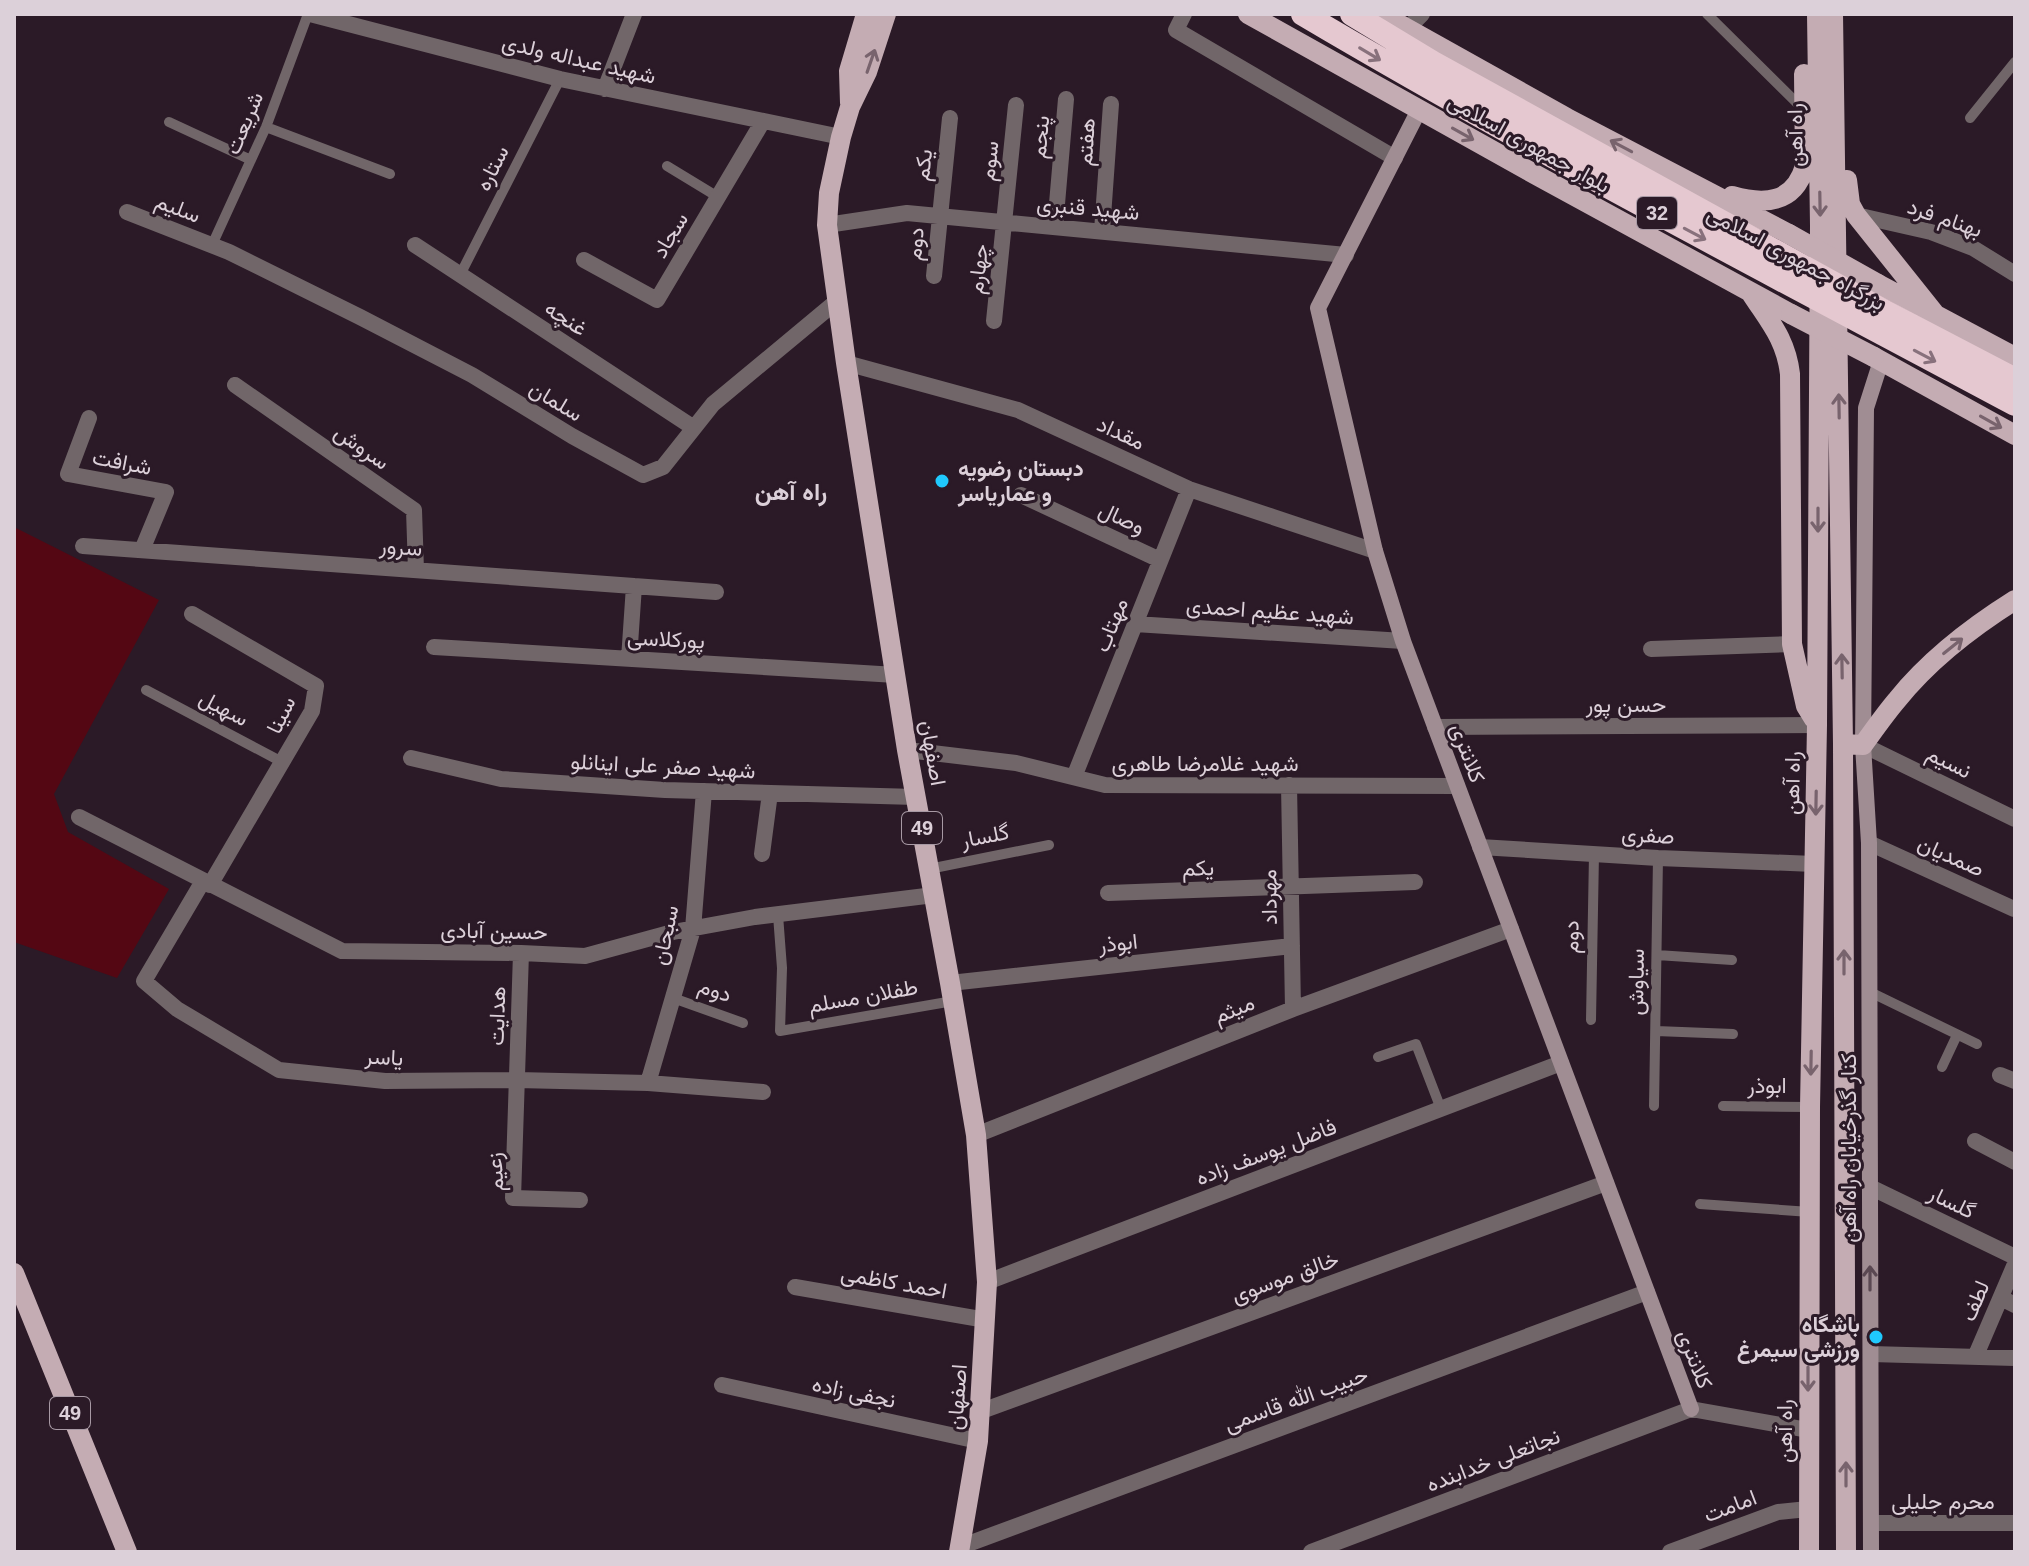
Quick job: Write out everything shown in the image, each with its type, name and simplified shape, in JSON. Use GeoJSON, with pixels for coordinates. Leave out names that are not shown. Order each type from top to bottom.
{"type":"FeatureCollection","features":[{"type":"Feature","properties":{"kind":"highway","name":"بزرگراه جمهوری اسلامی"},"geometry":{"type":"LineString","coordinates":[[1303,14],[1622,195],[2015,404]]}},
{"type":"Feature","properties":{"kind":"highway","name":"بزرگراه جمهوری اسلامی"},"geometry":{"type":"LineString","coordinates":[[1352,14],[1461,78],[1885,312],[2015,380]]}},
{"type":"Feature","properties":{"kind":"main road","name":"اصفهان"},"geometry":{"type":"LineString","coordinates":[[850,107],[849,71],[866,14]]}},
{"type":"Feature","properties":{"kind":"main road","name":"اصفهان"},"geometry":{"type":"LineString","coordinates":[[886,14],[841,137],[829,193],[827,225],[907,750],[976,1135],[987,1282],[986,1320],[978,1441],[960,1550]]}},
{"type":"Feature","properties":{"kind":"main road","name":"بلوار جمهوری اسلامی"},"geometry":{"type":"LineString","coordinates":[[1248,14],[1877,359]]}},
{"type":"Feature","properties":{"kind":"main road","name":"بلوار جمهوری اسلامی"},"geometry":{"type":"LineString","coordinates":[[1381,14],[1567,118],[1935,314]]}},
{"type":"Feature","properties":{"kind":"main road"},"geometry":{"type":"LineString","coordinates":[[1682,178],[1754,202],[1784,196],[1796,187],[1805,166],[1805,14]]}},
{"type":"Feature","properties":{"kind":"main road","name":"راه آهن"},"geometry":{"type":"LineString","coordinates":[[1809,1552],[1810,1107],[1817,725],[1820,226],[1817,14]]}},
{"type":"Feature","properties":{"kind":"main road","name":"راه آهن"},"geometry":{"type":"LineString","coordinates":[[1833,14],[1853,744],[1846,1552]]}},
{"type":"Feature","properties":{"kind":"main road"},"geometry":{"type":"LineString","coordinates":[[1844,14],[1848,193],[1856,215],[1935,314]]}},
{"type":"Feature","properties":{"kind":"main road"},"geometry":{"type":"LineString","coordinates":[[1749,289],[1783,342],[1788,357],[1792,644],[1806,706],[1817,725]]}},
{"type":"Feature","properties":{"kind":"main road","name":"32"},"geometry":{"type":"LineString","coordinates":[[1935,314],[2015,357]]}},
{"type":"Feature","properties":{"kind":"main road","name":"32"},"geometry":{"type":"LineString","coordinates":[[1877,359],[2015,435]]}},
{"type":"Feature","properties":{"kind":"main road"},"geometry":{"type":"LineString","coordinates":[[1853,744],[1940,656],[2015,600]]}},
{"type":"Feature","properties":{"kind":"main road","name":"49"},"geometry":{"type":"LineString","coordinates":[[14,1273],[127,1552]]}},
{"type":"Feature","properties":{"kind":"street","name":"شهید عبداله ولدی"},"geometry":{"type":"LineString","coordinates":[[309,14],[342,18],[560,79],[841,137]]}},
{"type":"Feature","properties":{"kind":"street"},"geometry":{"type":"LineString","coordinates":[[605,89],[634,14]]}},
{"type":"Feature","properties":{"kind":"street"},"geometry":{"type":"LineString","coordinates":[[1184,14],[1176,30],[1395,158]]}},
{"type":"Feature","properties":{"kind":"street"},"geometry":{"type":"LineString","coordinates":[[1407,29],[1422,14]]}},
{"type":"Feature","properties":{"kind":"street","name":"پنجم"},"geometry":{"type":"LineString","coordinates":[[1055,227],[1066,99]]}},
{"type":"Feature","properties":{"kind":"street","name":"هفتم"},"geometry":{"type":"LineString","coordinates":[[1102,231],[1111,104]]}},
{"type":"Feature","properties":{"kind":"street","name":"سوم"},"geometry":{"type":"LineString","coordinates":[[1005,222],[1016,105]]}},
{"type":"Feature","properties":{"kind":"street","name":"کلانتری"},"geometry":{"type":"LineString","coordinates":[[1419,110],[1318,308],[1375,551],[1403,641],[1691,1409]]}},
{"type":"Feature","properties":{"kind":"street","name":"یکم"},"geometry":{"type":"LineString","coordinates":[[940,216],[950,118]]}},
{"type":"Feature","properties":{"kind":"street","name":"سجاد"},"geometry":{"type":"LineString","coordinates":[[584,260],[657,300],[763,121]]}},
{"type":"Feature","properties":{"kind":"street","name":"سلیم"},"geometry":{"type":"LineString","coordinates":[[127,212],[212,245]]}},
{"type":"Feature","properties":{"kind":"street","name":"شهید قنبری"},"geometry":{"type":"LineString","coordinates":[[827,225],[907,213],[1346,255]]}},
{"type":"Feature","properties":{"kind":"street","name":"بهنام فرد"},"geometry":{"type":"LineString","coordinates":[[1856,215],[1931,232],[1973,248],[2015,274]]}},
{"type":"Feature","properties":{"kind":"street","name":"دوم"},"geometry":{"type":"LineString","coordinates":[[934,276],[940,216]]}},
{"type":"Feature","properties":{"kind":"street","name":"چهارم"},"geometry":{"type":"LineString","coordinates":[[994,321],[1005,222]]}},
{"type":"Feature","properties":{"kind":"street","name":"سلمان"},"geometry":{"type":"LineString","coordinates":[[212,245],[472,375],[643,475],[663,467],[713,404],[837,301]]}},
{"type":"Feature","properties":{"kind":"street","name":"غنچه"},"geometry":{"type":"LineString","coordinates":[[415,245],[694,428]]}},
{"type":"Feature","properties":{"kind":"street","name":"کنار گذرخیابان راه آهن"},"geometry":{"type":"LineString","coordinates":[[1871,1552],[1869,843],[1853,744],[1866,408],[1877,359]]}},
{"type":"Feature","properties":{"kind":"street","name":"مقداد"},"geometry":{"type":"LineString","coordinates":[[846,363],[1018,410],[1189,489],[1375,551]]}},
{"type":"Feature","properties":{"kind":"street","name":"سروش"},"geometry":{"type":"LineString","coordinates":[[235,385],[414,510],[416,570]]}},
{"type":"Feature","properties":{"kind":"street","name":"شرافت"},"geometry":{"type":"LineString","coordinates":[[89,418],[68,474],[166,492],[142,550]]}},
{"type":"Feature","properties":{"kind":"street","name":"مهتاب"},"geometry":{"type":"LineString","coordinates":[[1074,777],[1189,489]]}},
{"type":"Feature","properties":{"kind":"street","name":"وصال"},"geometry":{"type":"LineString","coordinates":[[1021,495],[1160,560]]}},
{"type":"Feature","properties":{"kind":"street","name":"سرور"},"geometry":{"type":"LineString","coordinates":[[83,546],[716,592]]}},
{"type":"Feature","properties":{"kind":"street"},"geometry":{"type":"LineString","coordinates":[[629,659],[634,586]]}},
{"type":"Feature","properties":{"kind":"street","name":"سینا"},"geometry":{"type":"LineString","coordinates":[[192,614],[316,686],[312,711],[207,883]]}},
{"type":"Feature","properties":{"kind":"street","name":"شهید عظیم احمدی"},"geometry":{"type":"LineString","coordinates":[[1135,624],[1403,641]]}},
{"type":"Feature","properties":{"kind":"street"},"geometry":{"type":"LineString","coordinates":[[1651,649],[1792,644]]}},
{"type":"Feature","properties":{"kind":"street","name":"پورکلاسی"},"geometry":{"type":"LineString","coordinates":[[434,647],[896,675]]}},
{"type":"Feature","properties":{"kind":"street","name":"حسن پور"},"geometry":{"type":"LineString","coordinates":[[1435,727],[1817,725]]}},
{"type":"Feature","properties":{"kind":"street","name":"نسیم"},"geometry":{"type":"LineString","coordinates":[[1853,744],[2015,819]]}},
{"type":"Feature","properties":{"kind":"street","name":"شهید غلامرضا طاهری"},"geometry":{"type":"LineString","coordinates":[[907,750],[1016,763],[1105,785],[1457,786]]}},
{"type":"Feature","properties":{"kind":"street","name":"شهید صفر علی اینانلو"},"geometry":{"type":"LineString","coordinates":[[411,758],[501,779],[704,791],[916,797]]}},
{"type":"Feature","properties":{"kind":"street","name":"مهرداد"},"geometry":{"type":"LineString","coordinates":[[1289,785],[1293,1009]]}},
{"type":"Feature","properties":{"kind":"street","name":"سبحان"},"geometry":{"type":"LineString","coordinates":[[648,1083],[693,929],[704,791]]}},
{"type":"Feature","properties":{"kind":"street"},"geometry":{"type":"LineString","coordinates":[[762,854],[770,793]]}},
{"type":"Feature","properties":{"kind":"street","name":"حسین آبادی"},"geometry":{"type":"LineString","coordinates":[[79,817],[342,951],[585,956],[693,929],[934,895]]}},
{"type":"Feature","properties":{"kind":"street","name":"صمدیان"},"geometry":{"type":"LineString","coordinates":[[1869,843],[2014,909]]}},
{"type":"Feature","properties":{"kind":"street","name":"صفری"},"geometry":{"type":"LineString","coordinates":[[1480,847],[1814,864]]}},
{"type":"Feature","properties":{"kind":"street"},"geometry":{"type":"LineString","coordinates":[[1291,886],[1415,882]]}},
{"type":"Feature","properties":{"kind":"street","name":"یاسر"},"geometry":{"type":"LineString","coordinates":[[207,883],[144,981],[177,1009],[279,1070],[385,1081],[648,1083],[763,1092]]}},
{"type":"Feature","properties":{"kind":"street","name":"یکم"},"geometry":{"type":"LineString","coordinates":[[1108,893],[1291,886]]}},
{"type":"Feature","properties":{"kind":"street","name":"میثم"},"geometry":{"type":"LineString","coordinates":[[976,1135],[1293,1009],[1511,929]]}},
{"type":"Feature","properties":{"kind":"street","name":"ابوذر"},"geometry":{"type":"LineString","coordinates":[[952,992],[1292,946]]}},
{"type":"Feature","properties":{"kind":"street","name":"هدایت"},"geometry":{"type":"LineString","coordinates":[[517,1080],[521,953]]}},
{"type":"Feature","properties":{"kind":"street","name":"فاضل یوسف زاده"},"geometry":{"type":"LineString","coordinates":[[987,1282],[1561,1063]]}},
{"type":"Feature","properties":{"kind":"street","name":"زعیم"},"geometry":{"type":"LineString","coordinates":[[517,1080],[513,1198],[580,1200]]}},
{"type":"Feature","properties":{"kind":"street"},"geometry":{"type":"LineString","coordinates":[[1975,1141],[2015,1162]]}},
{"type":"Feature","properties":{"kind":"street","name":"خالق موسوی"},"geometry":{"type":"LineString","coordinates":[[979,1412],[1606,1183]]}},
{"type":"Feature","properties":{"kind":"street","name":"گلسار"},"geometry":{"type":"LineString","coordinates":[[1870,1187],[2015,1257]]}},
{"type":"Feature","properties":{"kind":"street","name":"لطف"},"geometry":{"type":"LineString","coordinates":[[1976,1355],[2008,1302],[2015,1264]]}},
{"type":"Feature","properties":{"kind":"street","name":"احمد کاظمی"},"geometry":{"type":"LineString","coordinates":[[795,1287],[986,1320]]}},
{"type":"Feature","properties":{"kind":"street","name":"حبیب الله قاسمی"},"geometry":{"type":"LineString","coordinates":[[960,1550],[1647,1292]]}},
{"type":"Feature","properties":{"kind":"street"},"geometry":{"type":"LineString","coordinates":[[1871,1354],[2015,1358]]}},
{"type":"Feature","properties":{"kind":"street","name":"نجفی زاده"},"geometry":{"type":"LineString","coordinates":[[722,1385],[978,1441]]}},
{"type":"Feature","properties":{"kind":"street"},"geometry":{"type":"LineString","coordinates":[[1691,1409],[1808,1430]]}},
{"type":"Feature","properties":{"kind":"street","name":"نجاتعلی خدابنده"},"geometry":{"type":"LineString","coordinates":[[1322,1550],[1691,1409]]}},
{"type":"Feature","properties":{"kind":"street","name":"امامت"},"geometry":{"type":"LineString","coordinates":[[1670,1552],[1778,1512],[1808,1509]]}},
{"type":"Feature","properties":{"kind":"street","name":"محرم جلیلی"},"geometry":{"type":"LineString","coordinates":[[1871,1523],[2015,1523]]}},
{"type":"Feature","properties":{"kind":"lane","name":"شریعت"},"geometry":{"type":"LineString","coordinates":[[212,245],[266,127],[309,14]]}},
{"type":"Feature","properties":{"kind":"lane"},"geometry":{"type":"LineString","coordinates":[[1707,14],[1804,110]]}},
{"type":"Feature","properties":{"kind":"lane"},"geometry":{"type":"LineString","coordinates":[[1970,118],[2015,62]]}},
{"type":"Feature","properties":{"kind":"lane","name":"ستاره"},"geometry":{"type":"LineString","coordinates":[[460,275],[560,79]]}},
{"type":"Feature","properties":{"kind":"lane"},"geometry":{"type":"LineString","coordinates":[[169,122],[251,160]]}},
{"type":"Feature","properties":{"kind":"lane"},"geometry":{"type":"LineString","coordinates":[[266,127],[390,174]]}},
{"type":"Feature","properties":{"kind":"lane"},"geometry":{"type":"LineString","coordinates":[[667,166],[718,197]]}},
{"type":"Feature","properties":{"kind":"lane","name":"سهیل"},"geometry":{"type":"LineString","coordinates":[[146,690],[282,762]]}},
{"type":"Feature","properties":{"kind":"lane","name":"گلسار"},"geometry":{"type":"LineString","coordinates":[[929,869],[1049,845]]}},
{"type":"Feature","properties":{"kind":"lane","name":"دوم"},"geometry":{"type":"LineString","coordinates":[[1591,1020],[1594,854]]}},
{"type":"Feature","properties":{"kind":"lane","name":"سیاوش"},"geometry":{"type":"LineString","coordinates":[[1654,1106],[1658,858]]}},
{"type":"Feature","properties":{"kind":"lane","name":"طفلان مسلم"},"geometry":{"type":"LineString","coordinates":[[778,915],[782,968],[780,1031],[952,992]]}},
{"type":"Feature","properties":{"kind":"lane"},"geometry":{"type":"LineString","coordinates":[[1657,955],[1732,960]]}},
{"type":"Feature","properties":{"kind":"lane"},"geometry":{"type":"LineString","coordinates":[[1870,992],[1977,1044]]}},
{"type":"Feature","properties":{"kind":"lane","name":"دوم"},"geometry":{"type":"LineString","coordinates":[[673,998],[743,1023]]}},
{"type":"Feature","properties":{"kind":"lane"},"geometry":{"type":"LineString","coordinates":[[1656,1031],[1733,1034]]}},
{"type":"Feature","properties":{"kind":"lane"},"geometry":{"type":"LineString","coordinates":[[1942,1067],[1957,1035]]}},
{"type":"Feature","properties":{"kind":"lane"},"geometry":{"type":"LineString","coordinates":[[1378,1057],[1416,1044],[1441,1109]]}},
{"type":"Feature","properties":{"kind":"lane","name":"ابوذر"},"geometry":{"type":"LineString","coordinates":[[1723,1106],[1810,1107]]}},
{"type":"Feature","properties":{"kind":"lane"},"geometry":{"type":"LineString","coordinates":[[1700,1204],[1810,1212]]}},
{"type":"Feature","properties":{"kind":"shaded area"},"geometry":{"type":"Polygon","coordinates":[[[14,527],[159,600],[54,794],[68,832],[169,889],[117,978],[14,942],[14,527]]]}},
{"type":"Feature","properties":{"kind":"place","name":"دبستان رضویه و عماریاسر"},"geometry":{"type":"Point","coordinates":[942,481]}},
{"type":"Feature","properties":{"kind":"place","name":"باشگاه ورزشی سیمرغ"},"geometry":{"type":"Point","coordinates":[1876,1337]}},
{"type":"Feature","properties":{"kind":"district","name":"راه آهن"},"geometry":{"type":"Point","coordinates":[791,491]}}]}
